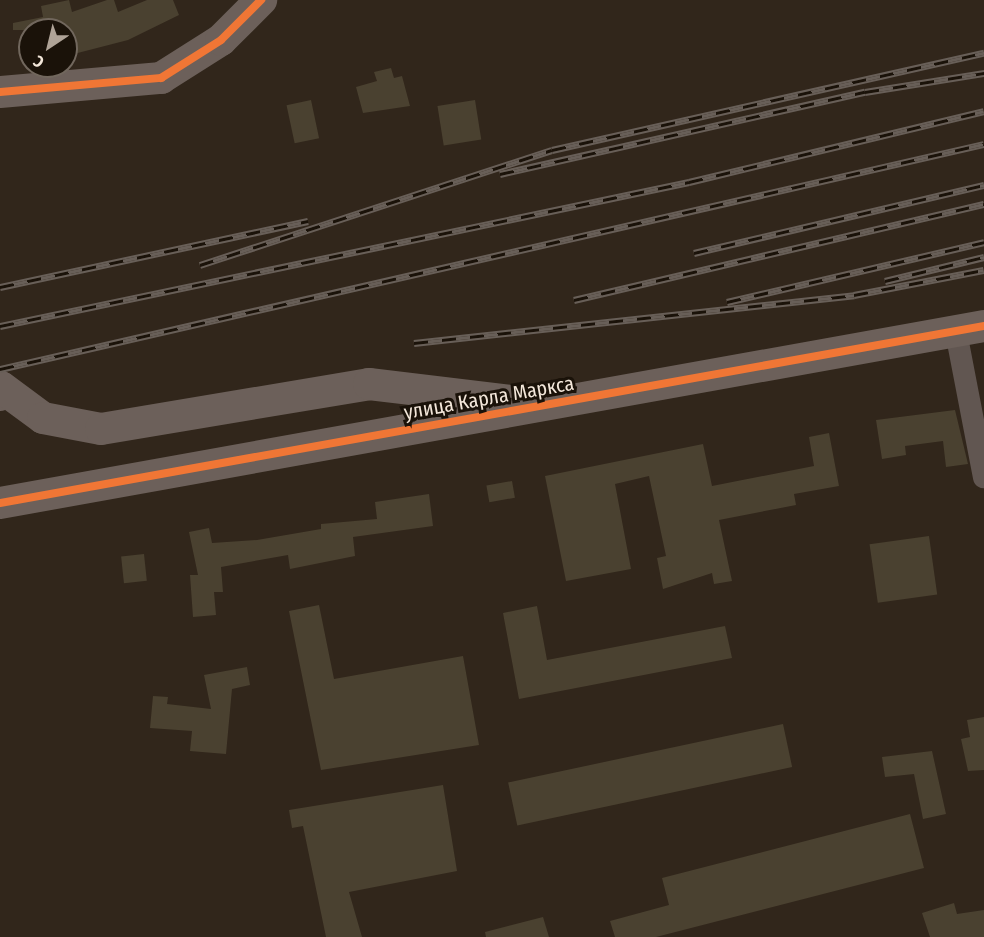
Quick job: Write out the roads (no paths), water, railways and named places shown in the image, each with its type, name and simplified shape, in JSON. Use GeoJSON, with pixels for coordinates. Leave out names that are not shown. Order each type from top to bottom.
{"type":"FeatureCollection","features":[{"type":"Feature","properties":{"kind":"street"},"geometry":{"type":"LineString","coordinates":[[3,93],[161,78],[221,40],[261,0]]}},
{"type":"Feature","properties":{"kind":"street"},"geometry":{"type":"LineString","coordinates":[[970,329],[984,477]]}},
{"type":"Feature","properties":{"kind":"street","name":"улица Карла Маркса"},"geometry":{"type":"LineString","coordinates":[[0,503],[970,329]]}},
{"type":"Feature","properties":{"kind":"street"},"geometry":{"type":"LineString","coordinates":[[0,395],[1,387],[43,418],[101,429],[369,384],[544,405]]}},
{"type":"Feature","properties":{"kind":"railway"},"geometry":{"type":"LineString","coordinates":[[200,265],[552,150],[984,53]]}},
{"type":"Feature","properties":{"kind":"railway"},"geometry":{"type":"LineString","coordinates":[[500,174],[865,92],[984,73]]}},
{"type":"Feature","properties":{"kind":"railway"},"geometry":{"type":"LineString","coordinates":[[0,326],[689,182],[984,111]]}},
{"type":"Feature","properties":{"kind":"railway"},"geometry":{"type":"LineString","coordinates":[[0,369],[984,144]]}},
{"type":"Feature","properties":{"kind":"railway"},"geometry":{"type":"LineString","coordinates":[[694,253],[984,185]]}},
{"type":"Feature","properties":{"kind":"railway"},"geometry":{"type":"LineString","coordinates":[[574,300],[984,204]]}},
{"type":"Feature","properties":{"kind":"railway"},"geometry":{"type":"LineString","coordinates":[[0,287],[308,221]]}},
{"type":"Feature","properties":{"kind":"railway"},"geometry":{"type":"LineString","coordinates":[[727,302],[984,242]]}},
{"type":"Feature","properties":{"kind":"railway"},"geometry":{"type":"LineString","coordinates":[[885,281],[984,257]]}},
{"type":"Feature","properties":{"kind":"railway"},"geometry":{"type":"LineString","coordinates":[[414,343],[854,295],[984,270]]}}]}
